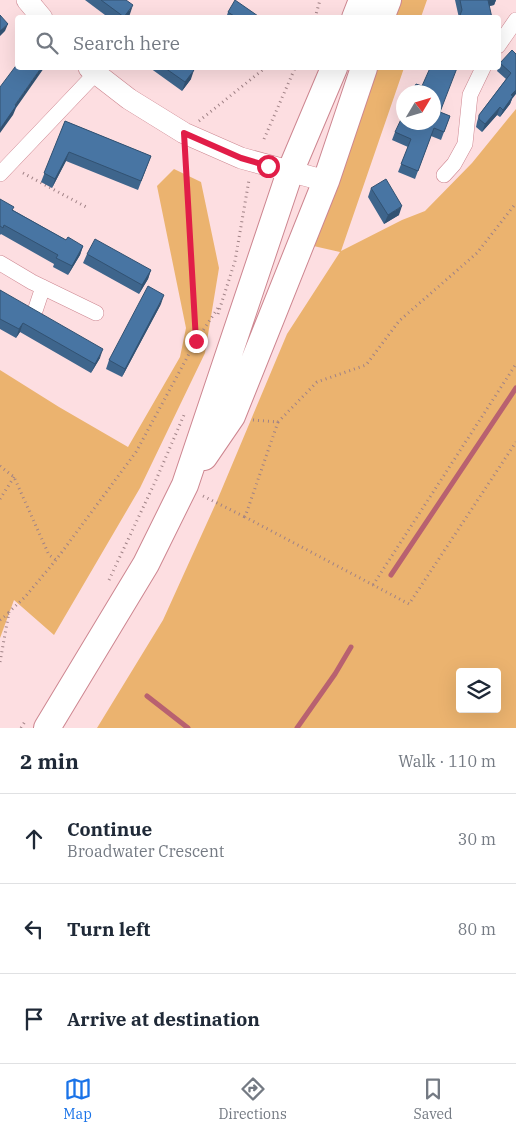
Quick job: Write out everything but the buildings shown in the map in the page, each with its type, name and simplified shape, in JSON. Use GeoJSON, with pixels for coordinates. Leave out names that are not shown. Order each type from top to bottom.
{"type":"FeatureCollection","features":[{"type":"Feature","properties":{"kind":"highway"},"geometry":{"type":"LineString","coordinates":[[356,15],[362,0]]}},
{"type":"Feature","properties":{"kind":"highway"},"geometry":{"type":"LineString","coordinates":[[382,15],[388,0]]}},
{"type":"Feature","properties":{"kind":"highway"},"geometry":{"type":"LineString","coordinates":[[39,720],[146,564],[185,485],[290,172],[333,70]]}},
{"type":"Feature","properties":{"kind":"highway"},"geometry":{"type":"LineString","coordinates":[[185,485],[232,416],[326,182],[363,70]]}},
{"type":"Feature","properties":{"kind":"street"},"geometry":{"type":"LineString","coordinates":[[27,0],[40,15]]}},
{"type":"Feature","properties":{"kind":"street"},"geometry":{"type":"LineString","coordinates":[[501,42],[516,20]]}},
{"type":"Feature","properties":{"kind":"street"},"geometry":{"type":"LineString","coordinates":[[444,175],[454,164],[465,144],[470,95],[482,70]]}},
{"type":"Feature","properties":{"kind":"street"},"geometry":{"type":"LineString","coordinates":[[4,170],[92,71],[129,99],[184,133],[241,158],[326,182]]}},
{"type":"Feature","properties":{"kind":"street"},"geometry":{"type":"LineString","coordinates":[[0,263],[96,313]]}},
{"type":"Feature","properties":{"kind":"street"},"geometry":{"type":"LineString","coordinates":[[35,311],[44,287]]}},
{"type":"Feature","properties":{"kind":"path"},"geometry":{"type":"LineString","coordinates":[[317,15],[320,0]]}},
{"type":"Feature","properties":{"kind":"path"},"geometry":{"type":"LineString","coordinates":[[196,341],[184,133],[263,70]]}},
{"type":"Feature","properties":{"kind":"path"},"geometry":{"type":"LineString","coordinates":[[264,139],[294,70]]}},
{"type":"Feature","properties":{"kind":"path"},"geometry":{"type":"LineString","coordinates":[[4,170],[88,208]]}},
{"type":"Feature","properties":{"kind":"path"},"geometry":{"type":"LineString","coordinates":[[216,323],[235,261],[250,178]]}},
{"type":"Feature","properties":{"kind":"path"},"geometry":{"type":"LineString","coordinates":[[245,517],[278,422],[317,382],[366,365],[399,321],[477,253],[516,203]]}},
{"type":"Feature","properties":{"kind":"path"},"geometry":{"type":"LineString","coordinates":[[0,620],[25,597],[56,560],[136,452],[196,341],[220,305]]}},
{"type":"Feature","properties":{"kind":"path"},"geometry":{"type":"LineString","coordinates":[[373,585],[516,364]]}},
{"type":"Feature","properties":{"kind":"path"},"geometry":{"type":"LineString","coordinates":[[105,588],[156,480],[186,410]]}},
{"type":"Feature","properties":{"kind":"path"},"geometry":{"type":"LineString","coordinates":[[232,416],[251,420],[278,422]]}},
{"type":"Feature","properties":{"kind":"path"},"geometry":{"type":"LineString","coordinates":[[185,485],[409,604],[516,442]]}},
{"type":"Feature","properties":{"kind":"path"},"geometry":{"type":"LineString","coordinates":[[0,466],[14,476],[49,555],[56,560]]}},
{"type":"Feature","properties":{"kind":"path"},"geometry":{"type":"LineString","coordinates":[[0,500],[14,476]]}},
{"type":"Feature","properties":{"kind":"path"},"geometry":{"type":"LineString","coordinates":[[0,662],[9,612]]}},
{"type":"Feature","properties":{"kind":"path"},"geometry":{"type":"LineString","coordinates":[[21,728],[39,720]]}},
{"type":"Feature","properties":{"kind":"shaded area"},"geometry":{"type":"Polygon","coordinates":[[[395,0],[427,0],[422,15],[390,15],[395,0]]]}},
{"type":"Feature","properties":{"kind":"shaded area"},"geometry":{"type":"Polygon","coordinates":[[[371,70],[403,70],[398,85],[396,85],[396,91],[341,251],[402,220],[425,211],[472,163],[516,109],[516,728],[97,728],[163,620],[216,503],[287,334],[340,252],[309,245],[371,70]]]}},
{"type":"Feature","properties":{"kind":"shaded area"},"geometry":{"type":"Polygon","coordinates":[[[174,169],[201,182],[219,268],[205,353],[140,488],[54,635],[14,600],[0,638],[0,370],[128,447],[180,357],[186,328],[157,186],[174,169]]]}},
{"type":"Feature","properties":{"kind":"waterway"},"geometry":{"type":"LineString","coordinates":[[391,575],[516,388]]}},
{"type":"Feature","properties":{"kind":"waterway"},"geometry":{"type":"LineString","coordinates":[[297,728],[335,674],[351,647]]}},
{"type":"Feature","properties":{"kind":"waterway"},"geometry":{"type":"LineString","coordinates":[[147,696],[188,728]]}},
{"type":"Feature","properties":{"kind":"route"},"geometry":{"type":"LineString","coordinates":[[196,341],[184,133],[241,158],[268,166]]}}]}
